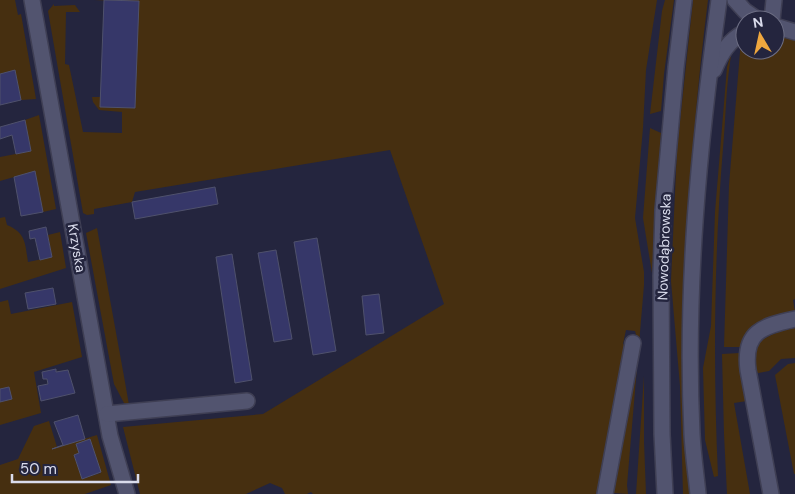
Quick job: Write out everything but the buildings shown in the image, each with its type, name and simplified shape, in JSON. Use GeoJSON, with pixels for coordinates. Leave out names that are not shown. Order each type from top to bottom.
{"type":"FeatureCollection","features":[{"type":"Feature","properties":{"kind":"street","name":"Krzyska"},"geometry":{"type":"LineString","coordinates":[[32,0],[110,436],[127,494]]}},
{"type":"Feature","properties":{"kind":"street","name":"Nowodąbrowska"},"geometry":{"type":"LineString","coordinates":[[665,494],[662,434],[661,276],[664,210],[676,67],[684,0]]}},
{"type":"Feature","properties":{"kind":"street","name":"Nowodąbrowska"},"geometry":{"type":"LineString","coordinates":[[698,494],[692,435],[693,250],[698,170],[719,0]]}},
{"type":"Feature","properties":{"kind":"street"},"geometry":{"type":"LineString","coordinates":[[735,0],[744,10]]}},
{"type":"Feature","properties":{"kind":"street","name":"Nowodąbrowska"},"geometry":{"type":"LineString","coordinates":[[708,83],[724,50],[735,38]]}},
{"type":"Feature","properties":{"kind":"street"},"geometry":{"type":"LineString","coordinates":[[771,494],[748,370],[747,349],[751,340],[764,328],[795,319]]}},
{"type":"Feature","properties":{"kind":"street"},"geometry":{"type":"LineString","coordinates":[[605,494],[633,343]]}},
{"type":"Feature","properties":{"kind":"street"},"geometry":{"type":"LineString","coordinates":[[107,414],[247,401]]}},
{"type":"Feature","properties":{"kind":"shaded area"},"geometry":{"type":"Polygon","coordinates":[[[0,0],[15,0],[18,15],[21,14],[36,99],[21,100],[15,70],[0,74],[0,0]]]}},
{"type":"Feature","properties":{"kind":"shaded area"},"geometry":{"type":"Polygon","coordinates":[[[94,0],[657,0],[646,70],[635,218],[644,272],[644,285],[627,485],[628,494],[613,493],[637,338],[635,331],[626,330],[623,344],[628,346],[600,494],[313,494],[311,492],[307,494],[285,494],[282,488],[270,483],[246,494],[140,494],[123,427],[263,414],[444,304],[390,150],[135,192],[132,202],[94,209],[94,214],[87,215],[83,213],[48,11],[54,4],[54,6],[75,5],[80,12],[66,12],[65,64],[69,65],[83,132],[122,133],[122,112],[99,110],[92,97],[101,97],[101,107],[135,108],[139,2],[94,0]]]}},
{"type":"Feature","properties":{"kind":"shaded area"},"geometry":{"type":"Polygon","coordinates":[[[665,0],[674,0],[661,111],[650,114],[662,11],[665,0]]]}},
{"type":"Feature","properties":{"kind":"shaded area"},"geometry":{"type":"Polygon","coordinates":[[[693,0],[708,0],[695,123],[691,185],[686,308],[687,432],[690,494],[683,494],[680,386],[671,281],[677,149],[693,0]]]}},
{"type":"Feature","properties":{"kind":"shaded area"},"geometry":{"type":"Polygon","coordinates":[[[785,36],[795,38],[795,299],[793,300],[795,312],[769,318],[755,325],[744,338],[740,347],[724,347],[729,185],[739,60],[785,60],[785,36]]]}},
{"type":"Feature","properties":{"kind":"shaded area"},"geometry":{"type":"Polygon","coordinates":[[[732,50],[727,87],[716,271],[715,394],[718,476],[714,477],[705,440],[703,368],[711,326],[715,212],[727,67],[732,50]]]}},
{"type":"Feature","properties":{"kind":"shaded area"},"geometry":{"type":"Polygon","coordinates":[[[39,115],[56,209],[43,212],[35,171],[0,181],[0,157],[31,151],[25,120],[39,115]]]}},
{"type":"Feature","properties":{"kind":"shaded area"},"geometry":{"type":"Polygon","coordinates":[[[650,128],[661,133],[652,273],[643,218],[650,128]]]}},
{"type":"Feature","properties":{"kind":"shaded area"},"geometry":{"type":"Polygon","coordinates":[[[5,217],[7,225],[18,231],[24,239],[28,262],[52,257],[48,235],[60,232],[66,268],[0,289],[0,218],[5,217]]]}},
{"type":"Feature","properties":{"kind":"shaded area"},"geometry":{"type":"Polygon","coordinates":[[[97,228],[129,405],[124,403],[114,384],[86,233],[97,228]]]}},
{"type":"Feature","properties":{"kind":"shaded area"},"geometry":{"type":"Polygon","coordinates":[[[8,300],[11,314],[72,302],[82,357],[34,372],[41,413],[0,425],[0,302],[8,300]]]}},
{"type":"Feature","properties":{"kind":"shaded area"},"geometry":{"type":"Polygon","coordinates":[[[795,328],[795,358],[781,359],[769,371],[758,373],[753,363],[753,354],[756,347],[768,336],[795,328]]]}},
{"type":"Feature","properties":{"kind":"shaded area"},"geometry":{"type":"Polygon","coordinates":[[[740,353],[740,368],[747,401],[734,403],[750,494],[727,494],[722,354],[740,353]]]}},
{"type":"Feature","properties":{"kind":"shaded area"},"geometry":{"type":"Polygon","coordinates":[[[795,363],[794,474],[775,375],[788,364],[795,363]]]}},
{"type":"Feature","properties":{"kind":"shaded area"},"geometry":{"type":"Polygon","coordinates":[[[644,376],[646,494],[636,494],[644,376]]]}},
{"type":"Feature","properties":{"kind":"shaded area"},"geometry":{"type":"Polygon","coordinates":[[[49,421],[57,447],[97,435],[111,485],[85,494],[0,494],[0,465],[18,459],[34,426],[49,421]],[[90,440],[76,444],[79,453],[74,455],[82,479],[101,473],[90,440]]]}}]}
